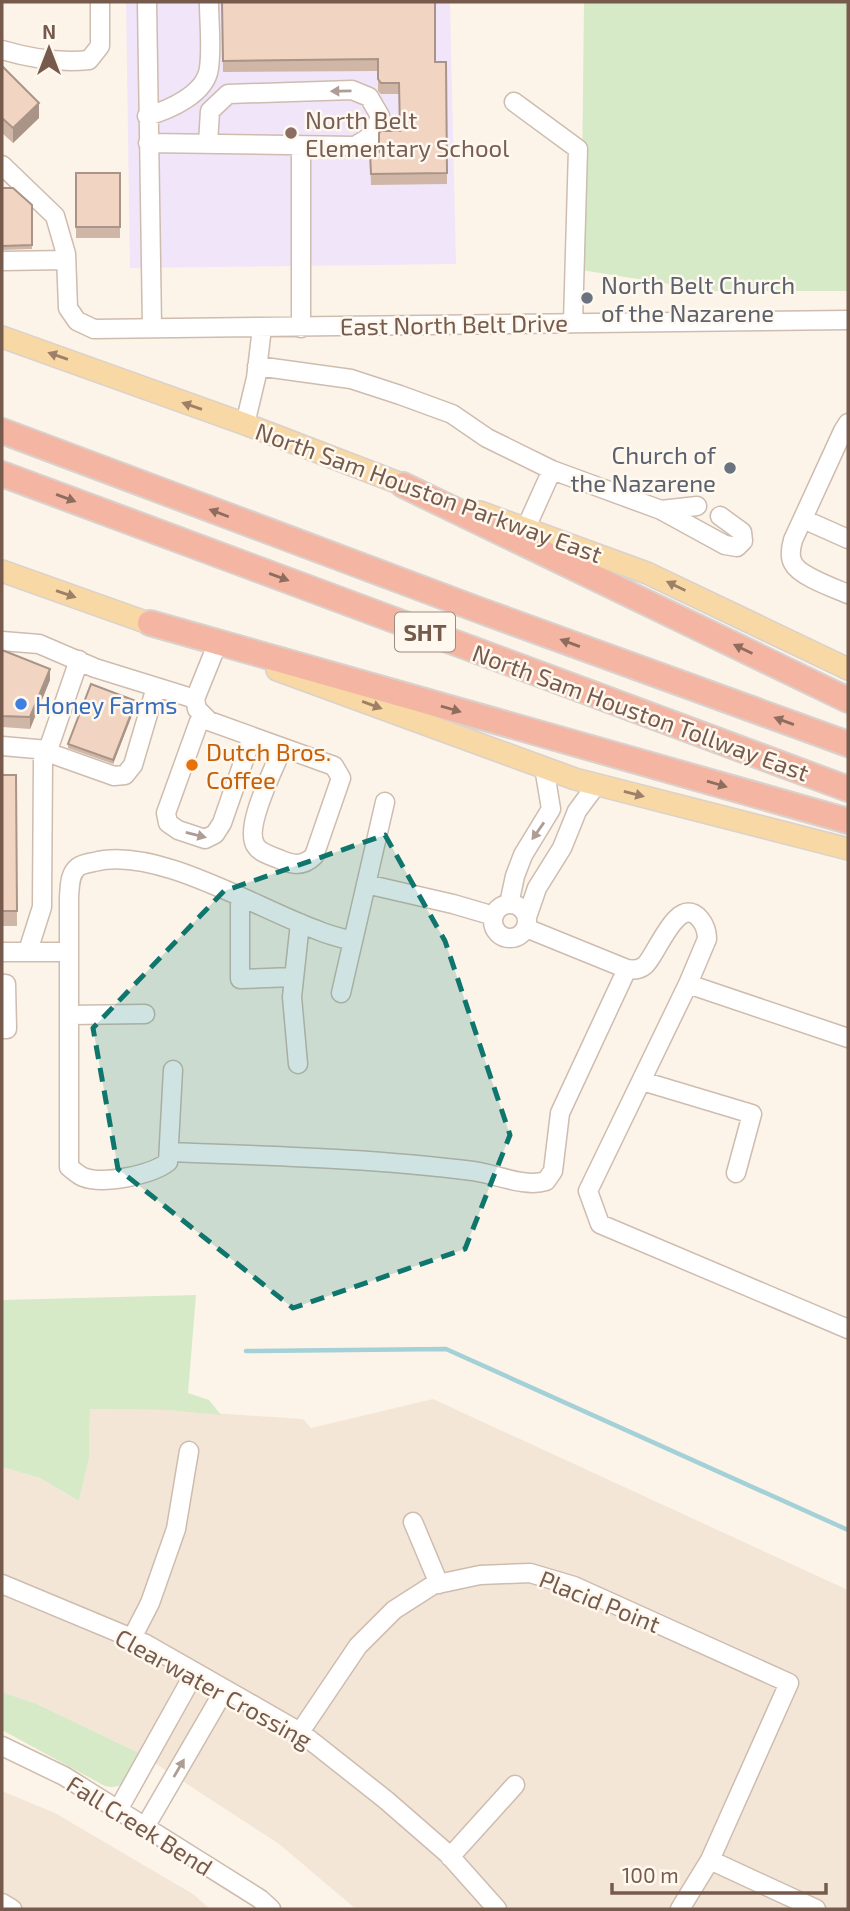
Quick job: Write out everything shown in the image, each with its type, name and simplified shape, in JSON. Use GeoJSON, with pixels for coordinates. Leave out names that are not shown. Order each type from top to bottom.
{"type":"FeatureCollection","features":[{"type":"Feature","properties":{"kind":"highway","name":"North Sam Houston Tollway East"},"geometry":{"type":"LineString","coordinates":[[2,431],[492,615],[848,744]]}},
{"type":"Feature","properties":{"kind":"highway","name":"North Sam Houston Tollway East"},"geometry":{"type":"LineString","coordinates":[[2,474],[848,789]]}},
{"type":"Feature","properties":{"kind":"highway"},"geometry":{"type":"LineString","coordinates":[[403,485],[523,535],[848,700]]}},
{"type":"Feature","properties":{"kind":"highway"},"geometry":{"type":"LineString","coordinates":[[150,623],[848,821]]}},
{"type":"Feature","properties":{"kind":"main road","name":"North Sam Houston Parkway East"},"geometry":{"type":"LineString","coordinates":[[2,337],[245,424],[403,485]]}},
{"type":"Feature","properties":{"kind":"main road","name":"North Sam Houston Parkway East"},"geometry":{"type":"LineString","coordinates":[[523,535],[648,573],[848,668]]}},
{"type":"Feature","properties":{"kind":"main road"},"geometry":{"type":"LineString","coordinates":[[2,571],[544,767],[597,784],[848,849]]}},
{"type":"Feature","properties":{"kind":"street"},"geometry":{"type":"LineString","coordinates":[[2,50],[19,55],[73,61],[89,60],[100,46],[100,2]]}},
{"type":"Feature","properties":{"kind":"street"},"geometry":{"type":"LineString","coordinates":[[146,2],[152,327]]}},
{"type":"Feature","properties":{"kind":"street"},"geometry":{"type":"LineString","coordinates":[[147,116],[166,111],[197,90],[209,71],[209,2]]}},
{"type":"Feature","properties":{"kind":"street"},"geometry":{"type":"LineString","coordinates":[[148,143],[208,145],[301,147],[355,146],[373,135],[380,116],[369,97],[352,90],[228,94],[210,111],[208,145]]}},
{"type":"Feature","properties":{"kind":"street"},"geometry":{"type":"LineString","coordinates":[[514,102],[578,149],[573,322]]}},
{"type":"Feature","properties":{"kind":"street"},"geometry":{"type":"LineString","coordinates":[[301,147],[301,328]]}},
{"type":"Feature","properties":{"kind":"street"},"geometry":{"type":"LineString","coordinates":[[2,165],[55,216],[66,260],[2,261]]}},
{"type":"Feature","properties":{"kind":"street","name":"East North Belt Drive"},"geometry":{"type":"LineString","coordinates":[[66,260],[68,308],[77,320],[94,328],[301,328],[848,320]]}},
{"type":"Feature","properties":{"kind":"street"},"geometry":{"type":"LineString","coordinates":[[245,424],[262,328]]}},
{"type":"Feature","properties":{"kind":"street"},"geometry":{"type":"LineString","coordinates":[[257,366],[351,379],[452,414],[487,438],[552,470],[661,510],[725,545],[737,547],[743,541],[742,532],[720,516]]}},
{"type":"Feature","properties":{"kind":"street"},"geometry":{"type":"LineString","coordinates":[[848,423],[792,545],[791,559],[794,566],[804,574],[848,594]]}},
{"type":"Feature","properties":{"kind":"street"},"geometry":{"type":"LineString","coordinates":[[523,535],[552,470]]}},
{"type":"Feature","properties":{"kind":"street"},"geometry":{"type":"LineString","coordinates":[[661,510],[697,506]]}},
{"type":"Feature","properties":{"kind":"street"},"geometry":{"type":"LineString","coordinates":[[803,519],[848,539]]}},
{"type":"Feature","properties":{"kind":"street"},"geometry":{"type":"LineString","coordinates":[[2,641],[39,644],[94,668],[156,687],[198,707],[209,721],[334,766],[341,778],[314,856],[308,862],[300,864],[289,863],[261,851],[255,846],[252,835],[254,821],[282,749]]}},
{"type":"Feature","properties":{"kind":"street"},"geometry":{"type":"LineString","coordinates":[[216,648],[166,813],[168,822],[178,830],[205,839],[215,834],[222,824],[252,737]]}},
{"type":"Feature","properties":{"kind":"street"},"geometry":{"type":"LineString","coordinates":[[28,951],[42,907],[43,760],[79,660]]}},
{"type":"Feature","properties":{"kind":"street"},"geometry":{"type":"LineString","coordinates":[[2,746],[48,750],[114,776],[125,775],[133,765],[156,687]]}},
{"type":"Feature","properties":{"kind":"street"},"geometry":{"type":"LineString","coordinates":[[509,904],[523,855],[551,809],[544,767]]}},
{"type":"Feature","properties":{"kind":"street"},"geometry":{"type":"LineString","coordinates":[[597,784],[577,811],[562,848],[537,888],[526,922],[515,937],[505,937],[494,927],[494,916],[499,908],[509,904],[519,906],[526,922],[627,970],[645,966],[672,922],[684,914],[697,915],[705,926],[707,939],[588,1191],[600,1224],[848,1329]]}},
{"type":"Feature","properties":{"kind":"street"},"geometry":{"type":"LineString","coordinates":[[341,993],[385,802]]}},
{"type":"Feature","properties":{"kind":"street"},"geometry":{"type":"LineString","coordinates":[[173,1070],[168,1162],[160,1168],[124,1178],[83,1177],[69,1167],[71,877],[79,867],[104,859],[132,859],[158,866],[300,923],[353,941]]}},
{"type":"Feature","properties":{"kind":"street"},"geometry":{"type":"LineString","coordinates":[[366,884],[494,916]]}},
{"type":"Feature","properties":{"kind":"street"},"geometry":{"type":"LineString","coordinates":[[240,897],[240,979],[293,977]]}},
{"type":"Feature","properties":{"kind":"street"},"geometry":{"type":"LineString","coordinates":[[298,1064],[292,997],[300,923]]}},
{"type":"Feature","properties":{"kind":"street"},"geometry":{"type":"LineString","coordinates":[[2,952],[69,952]]}},
{"type":"Feature","properties":{"kind":"street"},"geometry":{"type":"LineString","coordinates":[[169,1152],[391,1161],[484,1172],[537,1184],[547,1181],[553,1171],[561,1113],[627,970]]}},
{"type":"Feature","properties":{"kind":"street"},"geometry":{"type":"LineString","coordinates":[[2,984],[6,984],[7,1029],[2,1029]]}},
{"type":"Feature","properties":{"kind":"street"},"geometry":{"type":"LineString","coordinates":[[688,984],[848,1038]]}},
{"type":"Feature","properties":{"kind":"street"},"geometry":{"type":"LineString","coordinates":[[69,1015],[145,1014]]}},
{"type":"Feature","properties":{"kind":"street"},"geometry":{"type":"LineString","coordinates":[[642,1081],[752,1114],[736,1173]]}},
{"type":"Feature","properties":{"kind":"street"},"geometry":{"type":"LineString","coordinates":[[132,1639],[150,1603],[176,1530],[189,1451]]}},
{"type":"Feature","properties":{"kind":"street"},"geometry":{"type":"LineString","coordinates":[[413,1522],[439,1584]]}},
{"type":"Feature","properties":{"kind":"street","name":"Placid Point"},"geometry":{"type":"LineString","coordinates":[[300,1732],[358,1646],[394,1610],[432,1586],[480,1575],[530,1573],[574,1586],[789,1683],[710,1860]]}},
{"type":"Feature","properties":{"kind":"street","name":"Clearwater Crossing"},"geometry":{"type":"LineString","coordinates":[[2,1584],[132,1639],[300,1732],[386,1800],[450,1857],[497,1909]]}},
{"type":"Feature","properties":{"kind":"street"},"geometry":{"type":"LineString","coordinates":[[118,1810],[195,1672]]}},
{"type":"Feature","properties":{"kind":"street"},"geometry":{"type":"LineString","coordinates":[[145,1826],[225,1689]]}},
{"type":"Feature","properties":{"kind":"street","name":"Fall Creek Bend"},"geometry":{"type":"LineString","coordinates":[[3,1747],[64,1776],[260,1899],[271,1909]]}},
{"type":"Feature","properties":{"kind":"street"},"geometry":{"type":"LineString","coordinates":[[450,1857],[515,1785]]}},
{"type":"Feature","properties":{"kind":"street"},"geometry":{"type":"LineString","coordinates":[[680,1909],[710,1860],[816,1909]]}},
{"type":"Feature","properties":{"kind":"street"},"geometry":{"type":"LineString","coordinates":[[2,1903],[12,1909]]}},
{"type":"Feature","properties":{"kind":"highlighted area"},"geometry":{"type":"Polygon","coordinates":[[[385,835],[445,941],[510,1135],[465,1249],[293,1308],[118,1169],[93,1028],[224,891],[385,835]]]}},
{"type":"Feature","properties":{"kind":"shaded area","name":"North Belt Elementary School"},"geometry":{"type":"Polygon","coordinates":[[[126,2],[450,2],[456,264],[130,268],[126,2]]]}},
{"type":"Feature","properties":{"kind":"shaded area"},"geometry":{"type":"Polygon","coordinates":[[[433,1399],[848,1590],[848,1909],[356,1909],[279,1844],[141,1754],[37,1704],[2,1692],[2,1467],[40,1478],[79,1501],[89,1458],[90,1409],[167,1410],[303,1419],[311,1428],[433,1399]]]}},
{"type":"Feature","properties":{"kind":"shaded area"},"geometry":{"type":"Polygon","coordinates":[[[2,1791],[55,1813],[193,1894],[210,1909],[2,1909],[2,1791]]]}},
{"type":"Feature","properties":{"kind":"green space"},"geometry":{"type":"Polygon","coordinates":[[[584,2],[848,2],[848,291],[714,291],[581,270],[584,2]]]}},
{"type":"Feature","properties":{"kind":"green space"},"geometry":{"type":"Polygon","coordinates":[[[196,1295],[188,1393],[209,1400],[221,1415],[167,1410],[90,1409],[89,1458],[79,1501],[40,1478],[2,1467],[2,1300],[196,1295]]]}},
{"type":"Feature","properties":{"kind":"green space"},"geometry":{"type":"Polygon","coordinates":[[[2,1692],[37,1704],[141,1754],[128,1778],[119,1786],[105,1786],[2,1730],[2,1692]]]}},
{"type":"Feature","properties":{"kind":"building"},"geometry":{"type":"Polygon","coordinates":[[[222,2],[435,2],[435,62],[446,62],[447,173],[371,174],[370,152],[379,152],[379,133],[400,131],[399,83],[381,83],[378,79],[378,59],[223,61],[222,2]]]}},
{"type":"Feature","properties":{"kind":"building"},"geometry":{"type":"Polygon","coordinates":[[[2,66],[39,103],[13,128],[2,118],[2,66]]]}},
{"type":"Feature","properties":{"kind":"building"},"geometry":{"type":"Polygon","coordinates":[[[76,173],[120,173],[120,227],[76,227],[76,173]]]}},
{"type":"Feature","properties":{"kind":"building"},"geometry":{"type":"Polygon","coordinates":[[[2,188],[13,188],[32,205],[32,245],[2,246],[2,188]]]}},
{"type":"Feature","properties":{"kind":"building","name":"Honey Farms"},"geometry":{"type":"Polygon","coordinates":[[[2,650],[50,669],[30,717],[2,716],[2,650]]]}},
{"type":"Feature","properties":{"kind":"building"},"geometry":{"type":"Polygon","coordinates":[[[91,684],[136,701],[113,760],[68,744],[91,684]]]}},
{"type":"Feature","properties":{"kind":"building"},"geometry":{"type":"Polygon","coordinates":[[[2,775],[16,775],[17,911],[2,911],[2,775]]]}},
{"type":"Feature","properties":{"kind":"waterway"},"geometry":{"type":"LineString","coordinates":[[246,1351],[446,1349],[848,1530]]}},
{"type":"Feature","properties":{"kind":"place","name":"North Belt Elementary School"},"geometry":{"type":"Point","coordinates":[291,133]}},
{"type":"Feature","properties":{"kind":"place","name":"North Belt Church of the Nazarene"},"geometry":{"type":"Point","coordinates":[587,298]}},
{"type":"Feature","properties":{"kind":"place","name":"Church of the Nazarene"},"geometry":{"type":"Point","coordinates":[730,468]}},
{"type":"Feature","properties":{"kind":"place","name":"Honey Farms"},"geometry":{"type":"Point","coordinates":[21,704]}},
{"type":"Feature","properties":{"kind":"place","name":"Dutch Bros. Coffee"},"geometry":{"type":"Point","coordinates":[192,765]}}]}
